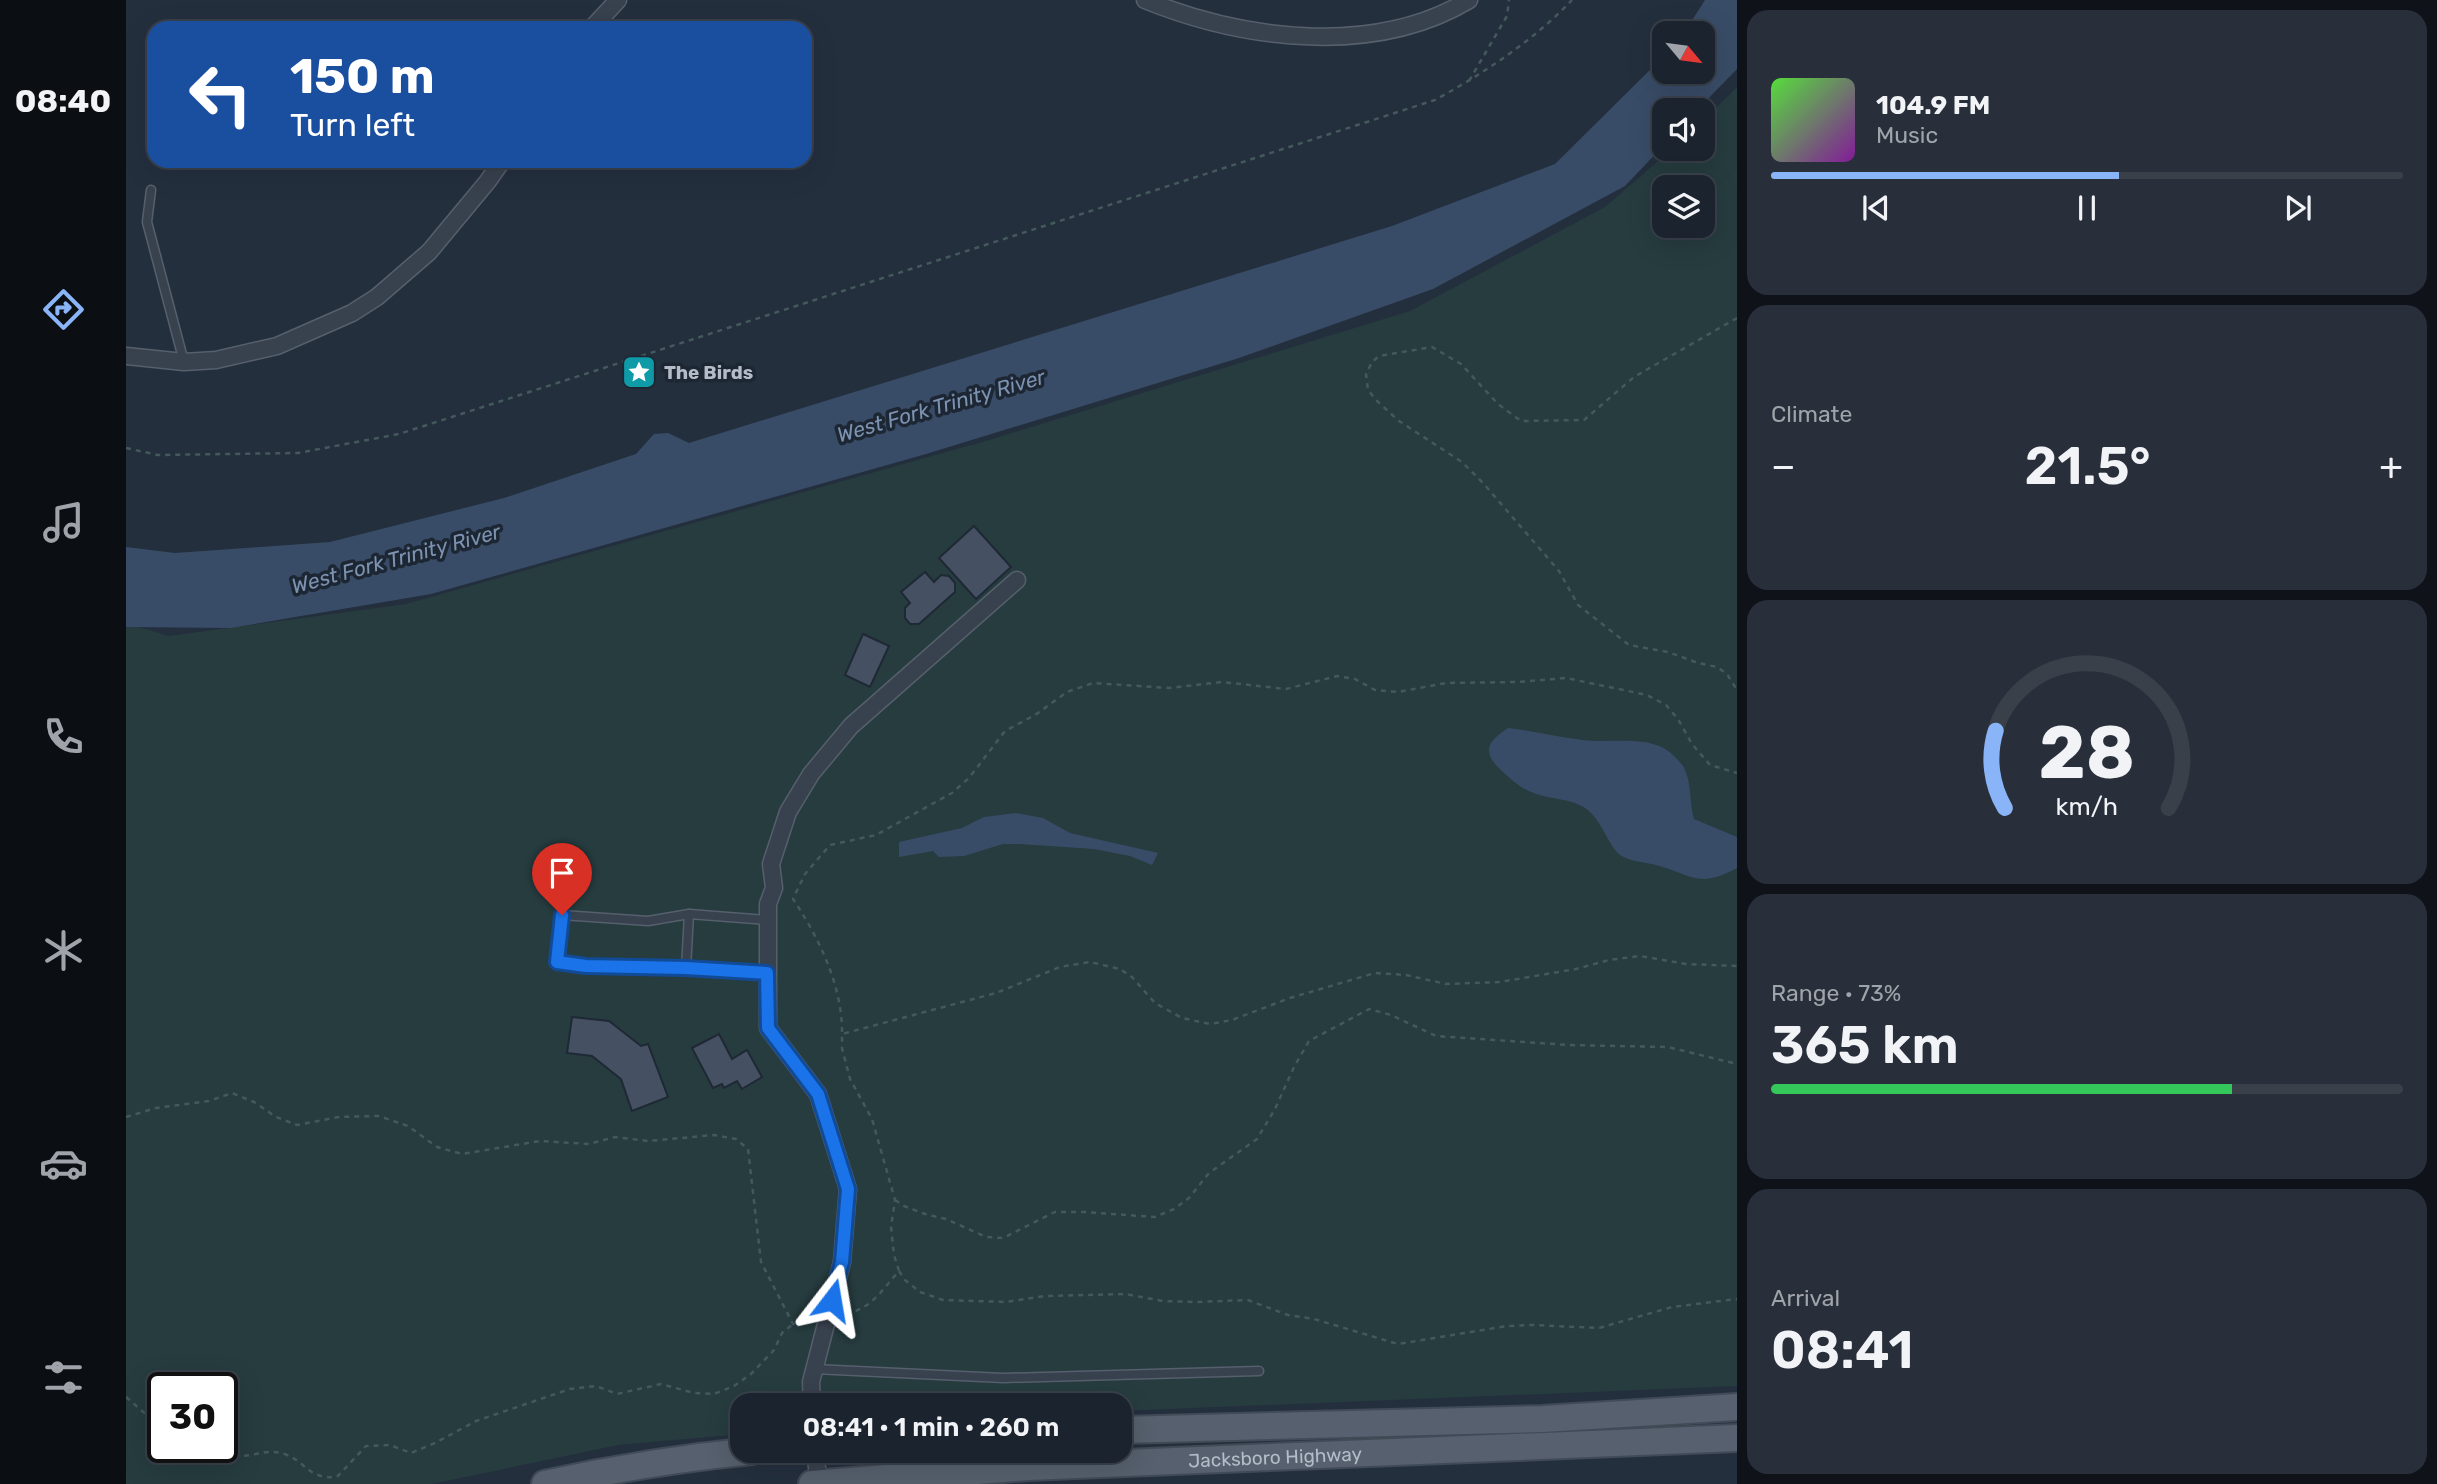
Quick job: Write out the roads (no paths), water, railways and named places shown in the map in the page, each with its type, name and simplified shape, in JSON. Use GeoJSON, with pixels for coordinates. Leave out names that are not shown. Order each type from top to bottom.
{"type":"FeatureCollection","features":[{"type":"Feature","properties":{"kind":"main road","name":"Jacksboro Highway"},"geometry":{"type":"LineString","coordinates":[[1132,1430],[1509,1419],[1737,1407]]}},
{"type":"Feature","properties":{"kind":"main road"},"geometry":{"type":"LineString","coordinates":[[1508,1448],[1509,1419]]}},
{"type":"Feature","properties":{"kind":"main road","name":"Jacksboro Highway"},"geometry":{"type":"LineString","coordinates":[[812,1484],[1028,1467],[1737,1438]]}},
{"type":"Feature","properties":{"kind":"main road"},"geometry":{"type":"LineString","coordinates":[[545,1484],[605,1470],[677,1458],[730,1453]]}},
{"type":"Feature","properties":{"kind":"street"},"geometry":{"type":"LineString","coordinates":[[598,21],[618,0]]}},
{"type":"Feature","properties":{"kind":"street"},"geometry":{"type":"LineString","coordinates":[[1145,0],[1178,13],[1240,30],[1354,36],[1418,24],[1448,13],[1469,0]]}},
{"type":"Feature","properties":{"kind":"street"},"geometry":{"type":"LineString","coordinates":[[126,356],[184,362],[216,360],[277,346],[352,313],[377,297],[429,252],[497,168]]}},
{"type":"Feature","properties":{"kind":"street"},"geometry":{"type":"LineString","coordinates":[[811,1393],[814,1369],[842,1262],[848,1189],[818,1094],[768,1028],[768,904],[774,888],[771,864],[788,811],[811,774],[851,726],[1017,580]]}},
{"type":"Feature","properties":{"kind":"street"},"geometry":{"type":"LineString","coordinates":[[816,1463],[819,1484]]}},
{"type":"Feature","properties":{"kind":"lane"},"geometry":{"type":"LineString","coordinates":[[151,190],[148,222],[184,362]]}},
{"type":"Feature","properties":{"kind":"lane"},"geometry":{"type":"LineString","coordinates":[[686,968],[689,914]]}},
{"type":"Feature","properties":{"kind":"lane"},"geometry":{"type":"LineString","coordinates":[[767,973],[586,966],[557,962],[562,915],[648,921],[689,914],[768,920]]}},
{"type":"Feature","properties":{"kind":"lane"},"geometry":{"type":"LineString","coordinates":[[814,1369],[1003,1378],[1259,1371]]}},
{"type":"Feature","properties":{"kind":"water","name":"West Fork Trinity River"},"geometry":{"type":"Polygon","coordinates":[[[1705,0],[1737,0],[1737,69],[1709,98],[1652,98],[1652,158],[1625,186],[1433,289],[1239,358],[926,454],[431,594],[231,628],[126,627],[126,547],[175,553],[330,542],[504,498],[636,454],[654,434],[668,433],[689,443],[1392,226],[1555,164],[1652,68],[1652,84],[1715,84],[1715,21],[1692,21],[1705,0]]]}},
{"type":"Feature","properties":{"kind":"water"},"geometry":{"type":"Polygon","coordinates":[[[1508,728],[1583,740],[1650,743],[1666,749],[1686,772],[1694,819],[1737,837],[1737,868],[1704,879],[1620,855],[1596,818],[1585,808],[1525,789],[1496,765],[1489,754],[1489,748],[1508,728]]]}},
{"type":"Feature","properties":{"kind":"water"},"geometry":{"type":"Polygon","coordinates":[[[1016,813],[1043,818],[1070,833],[1158,853],[1152,865],[1130,856],[1094,849],[1020,844],[1003,844],[964,856],[939,857],[933,851],[899,857],[899,842],[962,828],[984,817],[1016,813]]]}},
{"type":"Feature","properties":{"kind":"place","name":"The Birds"},"geometry":{"type":"Point","coordinates":[639,372]}}]}
